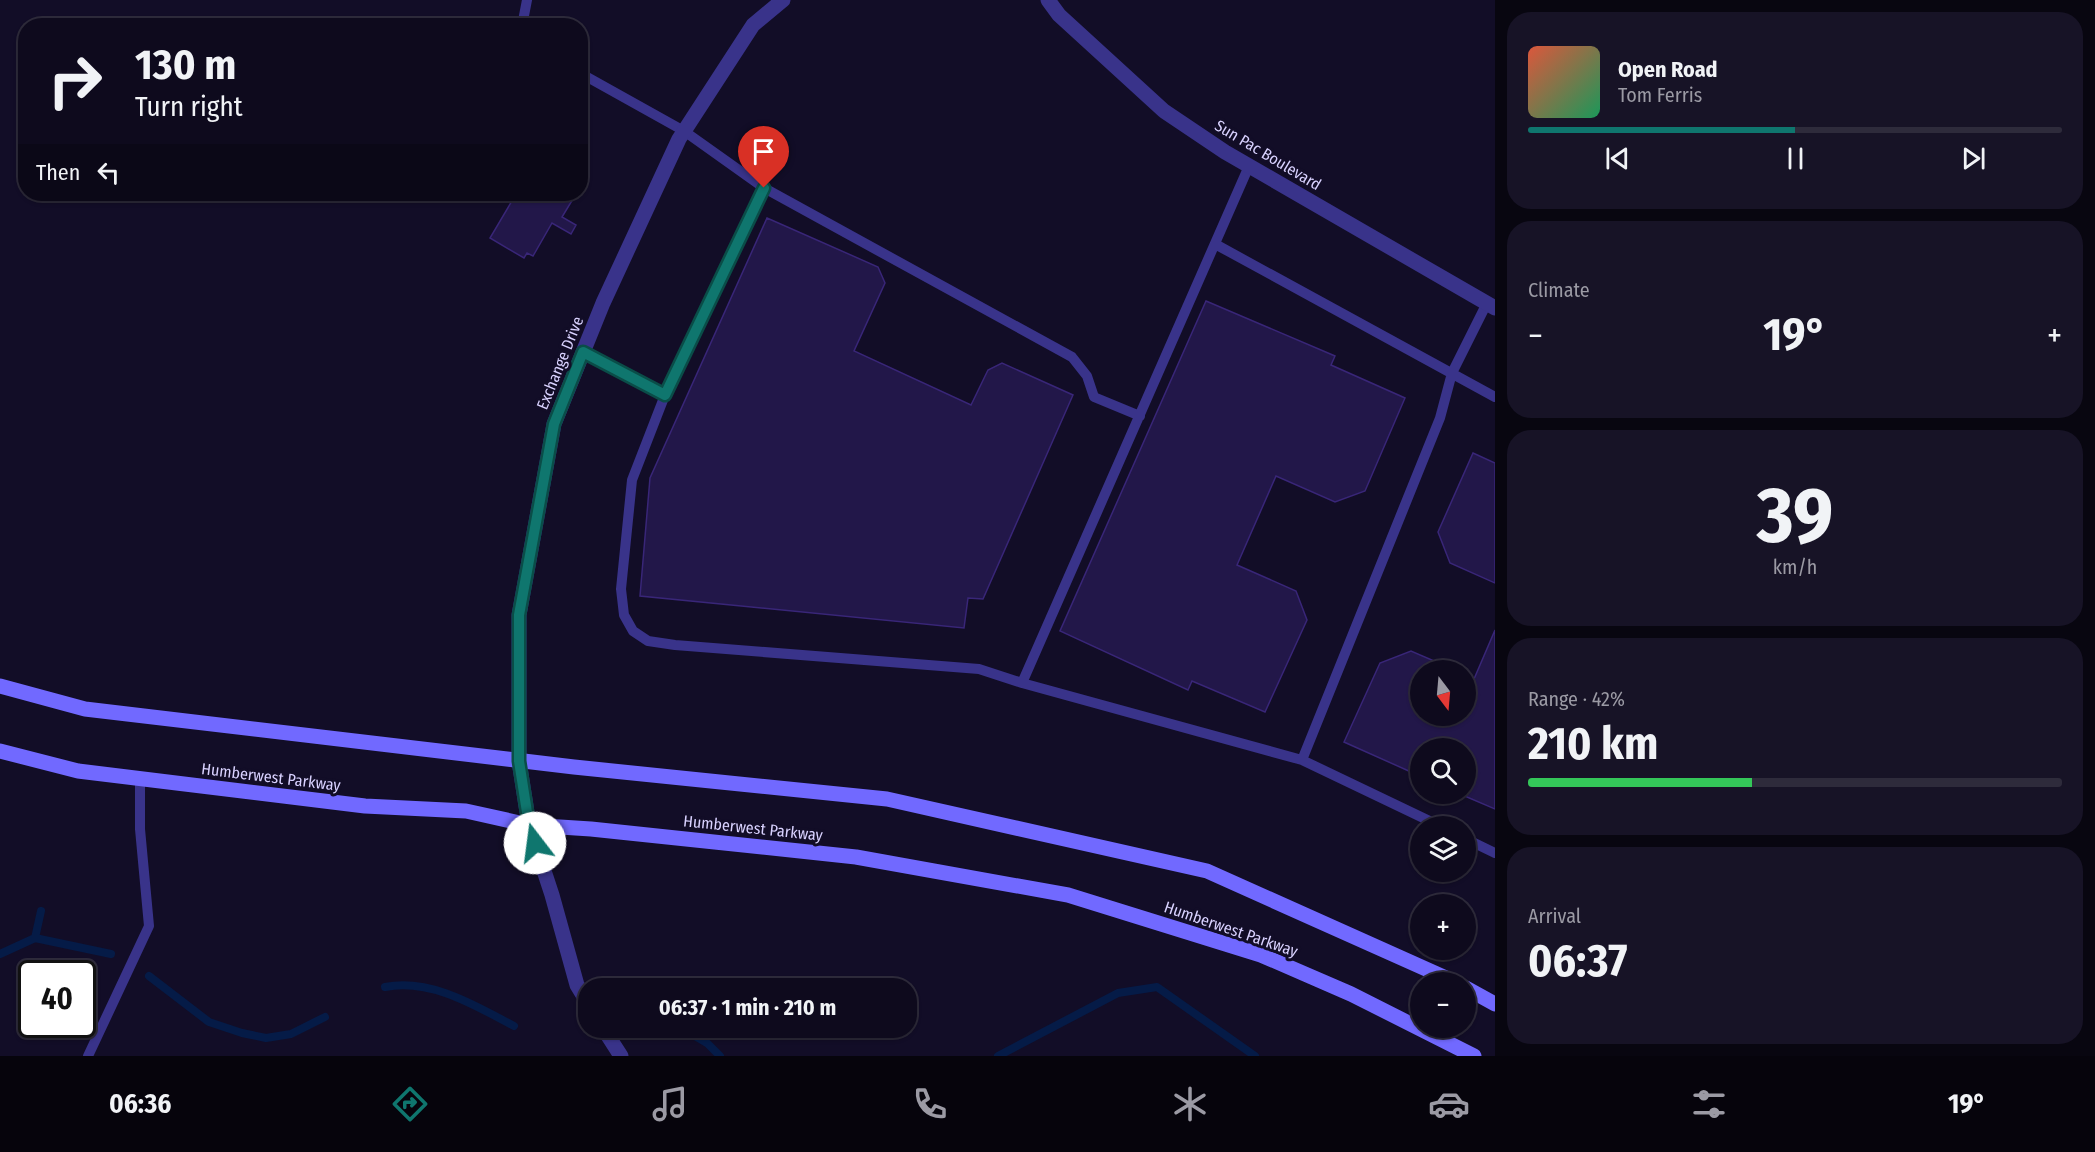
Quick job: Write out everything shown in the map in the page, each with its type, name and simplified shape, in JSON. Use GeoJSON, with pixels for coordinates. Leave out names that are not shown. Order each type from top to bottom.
{"type":"FeatureCollection","features":[{"type":"Feature","properties":{"kind":"main road"},"geometry":{"type":"LineString","coordinates":[[0,686],[85,709],[519,761],[887,799],[1207,871],[1433,972]]}},
{"type":"Feature","properties":{"kind":"main road","name":"Humberwest Parkway"},"geometry":{"type":"LineString","coordinates":[[0,751],[78,771],[365,806],[466,811],[529,825],[591,829],[856,857],[1068,895],[1261,955],[1351,993],[1474,1056]]}},
{"type":"Feature","properties":{"kind":"main road"},"geometry":{"type":"LineString","coordinates":[[1476,994],[1495,1004]]}},
{"type":"Feature","properties":{"kind":"street","name":"Exchange Drive"},"geometry":{"type":"LineString","coordinates":[[578,987],[529,825],[519,761],[519,615],[554,424],[603,303],[684,131],[753,26],[783,0]]}},
{"type":"Feature","properties":{"kind":"street","name":"Sun Pac Boulevard"},"geometry":{"type":"LineString","coordinates":[[1048,0],[1059,15],[1164,111],[1249,166],[1491,306]]}},
{"type":"Feature","properties":{"kind":"street"},"geometry":{"type":"LineString","coordinates":[[609,1038],[621,1056]]}},
{"type":"Feature","properties":{"kind":"lane"},"geometry":{"type":"LineString","coordinates":[[524,18],[527,0]]}},
{"type":"Feature","properties":{"kind":"lane"},"geometry":{"type":"LineString","coordinates":[[588,77],[684,131],[764,188],[1072,357],[1087,376],[1094,398],[1140,416]]}},
{"type":"Feature","properties":{"kind":"lane"},"geometry":{"type":"LineString","coordinates":[[1022,683],[1249,166]]}},
{"type":"Feature","properties":{"kind":"lane"},"geometry":{"type":"LineString","coordinates":[[764,188],[665,395],[632,480],[621,589],[624,615],[633,631],[648,642],[675,645],[979,669],[1022,683],[1302,760],[1419,816]]}},
{"type":"Feature","properties":{"kind":"lane"},"geometry":{"type":"LineString","coordinates":[[1215,244],[1495,397]]}},
{"type":"Feature","properties":{"kind":"lane"},"geometry":{"type":"LineString","coordinates":[[1302,760],[1440,418],[1452,373],[1491,306]]}},
{"type":"Feature","properties":{"kind":"lane"},"geometry":{"type":"LineString","coordinates":[[583,352],[665,395]]}},
{"type":"Feature","properties":{"kind":"lane"},"geometry":{"type":"LineString","coordinates":[[88,1056],[149,926],[140,829],[140,779]]}},
{"type":"Feature","properties":{"kind":"lane"},"geometry":{"type":"LineString","coordinates":[[1476,844],[1495,853]]}},
{"type":"Feature","properties":{"kind":"building"},"geometry":{"type":"Polygon","coordinates":[[[512,201],[572,201],[562,217],[576,225],[571,234],[552,223],[533,256],[527,253],[524,258],[490,238],[512,201]]]}},
{"type":"Feature","properties":{"kind":"building"},"geometry":{"type":"Polygon","coordinates":[[[767,218],[878,267],[885,283],[854,351],[971,405],[988,370],[1002,363],[1073,395],[983,599],[968,598],[964,628],[640,596],[650,478],[767,218]]]}},
{"type":"Feature","properties":{"kind":"building"},"geometry":{"type":"Polygon","coordinates":[[[1206,301],[1335,356],[1331,365],[1405,398],[1365,491],[1335,502],[1276,476],[1237,565],[1296,591],[1307,620],[1265,712],[1192,681],[1188,690],[1060,631],[1206,301]]]}},
{"type":"Feature","properties":{"kind":"building"},"geometry":{"type":"Polygon","coordinates":[[[1473,453],[1495,463],[1495,583],[1450,563],[1438,532],[1473,453]]]}},
{"type":"Feature","properties":{"kind":"building"},"geometry":{"type":"Polygon","coordinates":[[[1495,630],[1495,809],[1476,801],[1476,738],[1410,738],[1410,772],[1344,742],[1380,663],[1411,651],[1432,660],[1410,660],[1410,726],[1476,726],[1476,674],[1495,630]]]}},
{"type":"Feature","properties":{"kind":"waterway"},"geometry":{"type":"LineString","coordinates":[[35,938],[41,911]]}},
{"type":"Feature","properties":{"kind":"waterway"},"geometry":{"type":"LineString","coordinates":[[0,954],[35,938],[111,954]]}},
{"type":"Feature","properties":{"kind":"waterway"},"geometry":{"type":"LineString","coordinates":[[149,976],[209,1022],[242,1033],[266,1038],[291,1034],[325,1017]]}},
{"type":"Feature","properties":{"kind":"waterway"},"geometry":{"type":"LineString","coordinates":[[385,987],[402,985],[436,990],[469,1002],[514,1026]]}},
{"type":"Feature","properties":{"kind":"waterway"},"geometry":{"type":"LineString","coordinates":[[998,1056],[1118,993],[1157,987],[1255,1056]]}},
{"type":"Feature","properties":{"kind":"waterway"},"geometry":{"type":"LineString","coordinates":[[698,1038],[720,1056]]}},
{"type":"Feature","properties":{"kind":"route"},"geometry":{"type":"LineString","coordinates":[[535,843],[529,825],[519,761],[519,615],[554,424],[583,352],[665,395],[764,188]]}}]}
